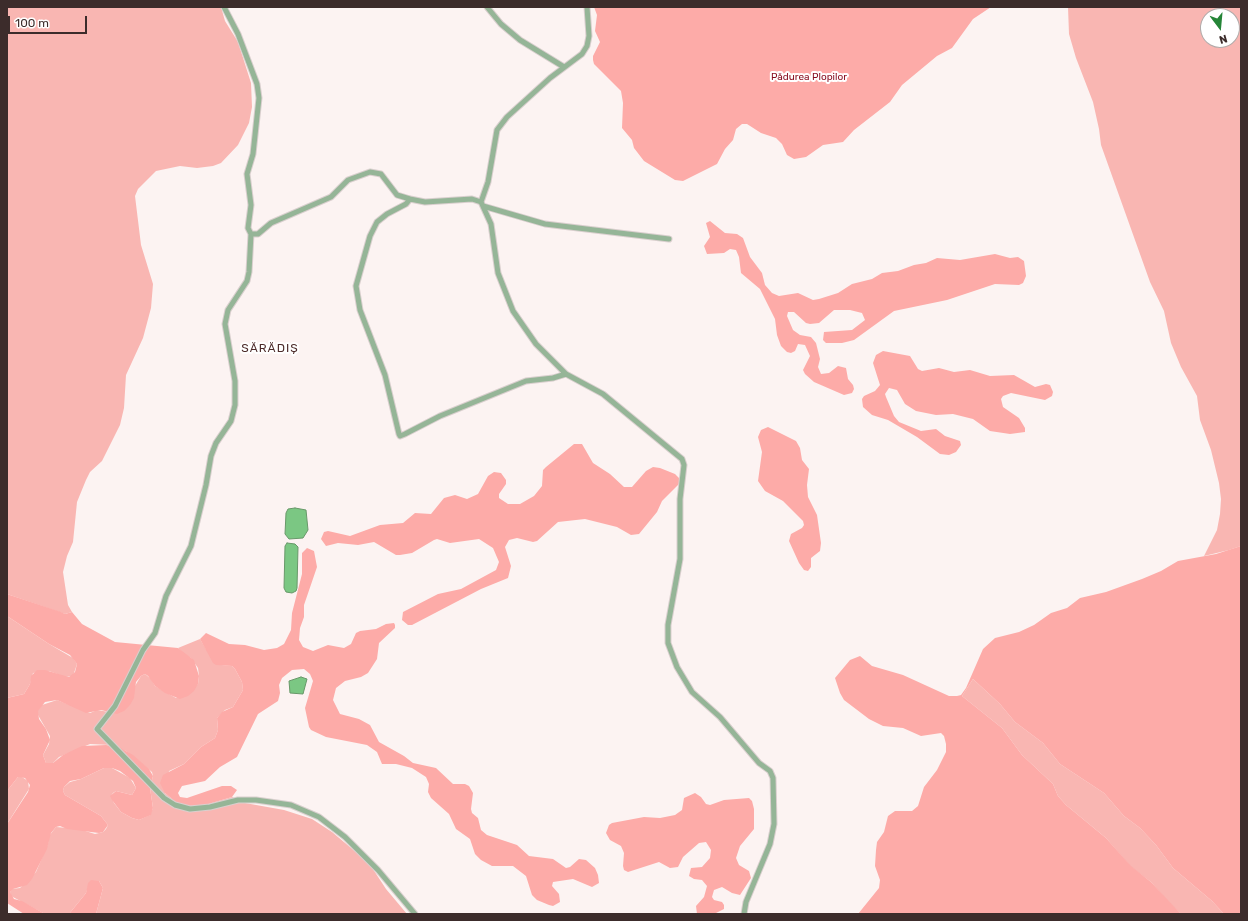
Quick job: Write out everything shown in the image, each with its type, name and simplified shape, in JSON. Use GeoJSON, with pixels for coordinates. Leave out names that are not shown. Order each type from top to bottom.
{"type":"FeatureCollection","features":[{"type":"Feature","properties":{"kind":"street"},"geometry":{"type":"LineString","coordinates":[[224,7],[238,34],[257,84],[259,98],[253,154],[246,174],[251,205],[248,228],[251,234],[247,281],[228,310],[225,324],[235,381],[235,405],[231,421],[216,443],[211,456],[206,485],[191,546],[166,596],[154,633],[143,650],[115,706],[97,729],[164,798],[175,805],[190,809],[210,807],[238,800],[256,800],[291,805],[319,817],[345,837],[378,870],[415,914]]}},
{"type":"Feature","properties":{"kind":"street"},"geometry":{"type":"LineString","coordinates":[[487,7],[501,24],[520,40],[564,67]]}},
{"type":"Feature","properties":{"kind":"street"},"geometry":{"type":"LineString","coordinates":[[587,7],[589,36],[587,46],[574,62],[564,67],[507,117],[497,130],[488,182],[482,204],[491,224],[498,273],[513,311],[536,344],[566,374],[603,394],[682,459],[684,465],[680,499],[680,559],[668,625],[668,643],[677,667],[692,692],[720,717],[759,763],[770,771],[773,778],[774,824],[770,844],[746,902],[744,914]]}},
{"type":"Feature","properties":{"kind":"street"},"geometry":{"type":"LineString","coordinates":[[251,234],[258,234],[271,223],[331,197],[348,180],[370,172],[381,174],[397,195],[410,199],[425,202],[472,199],[482,204],[545,224],[670,239]]}},
{"type":"Feature","properties":{"kind":"street"},"geometry":{"type":"LineString","coordinates":[[410,199],[406,204],[387,214],[377,222],[370,236],[356,286],[360,310],[385,375],[399,434],[405,434],[440,416],[526,381],[553,378],[566,374]]}},
{"type":"Feature","properties":{"kind":"shaded area"},"geometry":{"type":"Polygon","coordinates":[[[7,7],[221,7],[225,21],[238,42],[251,83],[252,107],[249,123],[238,145],[221,163],[213,166],[197,168],[180,166],[156,171],[138,189],[135,196],[141,245],[153,284],[151,308],[143,338],[126,375],[124,408],[120,425],[102,461],[90,472],[77,502],[73,542],[67,556],[63,572],[68,605],[72,612],[65,614],[7,594],[7,7]]]}},
{"type":"Feature","properties":{"kind":"shaded area"},"geometry":{"type":"Polygon","coordinates":[[[1068,7],[1241,7],[1241,546],[1229,550],[1204,556],[1217,530],[1221,499],[1219,483],[1211,450],[1200,420],[1197,396],[1181,367],[1171,343],[1164,311],[1150,282],[1101,145],[1093,102],[1076,58],[1069,34],[1068,7]]]}},
{"type":"Feature","properties":{"kind":"shaded area"},"geometry":{"type":"Polygon","coordinates":[[[295,508],[306,510],[308,530],[303,538],[289,539],[285,534],[286,513],[288,509],[295,508]]]}},
{"type":"Feature","properties":{"kind":"shaded area"},"geometry":{"type":"Polygon","coordinates":[[[287,543],[295,544],[298,547],[297,588],[296,591],[292,593],[286,592],[284,588],[285,546],[287,543]]]}},
{"type":"Feature","properties":{"kind":"shaded area"},"geometry":{"type":"Polygon","coordinates":[[[7,616],[73,658],[77,664],[73,676],[65,677],[49,671],[33,673],[30,684],[24,694],[7,698],[7,616]]]}},
{"type":"Feature","properties":{"kind":"shaded area"},"geometry":{"type":"Polygon","coordinates":[[[200,639],[206,649],[221,665],[232,666],[235,669],[242,682],[243,690],[233,707],[225,710],[217,718],[218,730],[215,738],[201,747],[184,764],[169,771],[165,793],[171,798],[189,806],[205,805],[232,797],[245,803],[284,810],[312,819],[332,832],[369,863],[386,889],[407,914],[96,914],[103,888],[99,881],[88,887],[86,893],[69,914],[45,914],[11,896],[10,892],[12,889],[20,888],[36,872],[48,844],[49,836],[56,827],[79,829],[95,834],[103,832],[106,829],[108,825],[101,816],[65,795],[63,791],[64,787],[70,782],[81,779],[104,768],[112,768],[130,778],[136,788],[132,795],[116,791],[111,796],[121,812],[139,820],[150,815],[153,808],[150,788],[153,776],[152,772],[126,751],[111,745],[90,744],[59,757],[53,763],[46,763],[43,755],[49,744],[50,736],[37,711],[42,705],[57,700],[90,713],[97,710],[109,712],[135,686],[141,676],[145,674],[151,679],[155,686],[176,698],[198,684],[199,676],[198,668],[191,658],[178,648],[200,639]]]}},
{"type":"Feature","properties":{"kind":"shaded area"},"geometry":{"type":"Polygon","coordinates":[[[301,677],[307,679],[303,694],[290,693],[289,681],[301,677]]]}},
{"type":"Feature","properties":{"kind":"shaded area"},"geometry":{"type":"Polygon","coordinates":[[[973,679],[1000,704],[1015,722],[1043,743],[1060,764],[1104,793],[1124,816],[1140,828],[1156,845],[1173,868],[1212,901],[1224,914],[1181,914],[1170,904],[1151,882],[1131,867],[1106,838],[1066,805],[1058,796],[1053,784],[1022,755],[1002,728],[962,696],[973,679]]]}},
{"type":"Feature","properties":{"kind":"shaded area"},"geometry":{"type":"Polygon","coordinates":[[[18,777],[22,777],[28,781],[29,789],[7,824],[7,791],[18,777]]]}},
{"type":"Feature","properties":{"kind":"green space","name":"Pădurea Plopilor"},"geometry":{"type":"Polygon","coordinates":[[[594,7],[991,7],[973,19],[952,48],[937,56],[902,85],[890,102],[854,130],[843,142],[823,145],[806,157],[794,159],[787,155],[782,144],[776,138],[761,133],[747,124],[742,124],[736,129],[733,140],[725,149],[717,164],[683,181],[675,180],[644,161],[634,148],[632,140],[622,128],[623,103],[621,91],[594,64],[593,60],[593,56],[600,42],[595,31],[597,15],[594,7]]]}},
{"type":"Feature","properties":{"kind":"green space"},"geometry":{"type":"Polygon","coordinates":[[[710,221],[725,233],[737,234],[743,238],[750,257],[762,273],[765,285],[772,293],[779,296],[798,293],[813,300],[819,299],[838,293],[852,284],[872,279],[882,273],[898,271],[914,265],[926,263],[937,258],[960,260],[995,254],[1010,258],[1018,257],[1024,261],[1026,276],[1023,283],[1019,285],[995,284],[947,300],[894,311],[854,340],[842,343],[826,343],[823,340],[824,332],[852,330],[865,320],[862,313],[850,310],[834,310],[819,323],[810,324],[806,323],[794,312],[788,312],[787,316],[793,330],[800,335],[811,337],[816,343],[820,359],[818,367],[821,374],[829,373],[838,366],[846,368],[848,379],[853,385],[854,389],[852,393],[844,395],[814,382],[805,374],[803,370],[810,356],[805,345],[798,344],[795,351],[791,353],[787,352],[781,346],[777,335],[775,319],[760,289],[741,273],[739,257],[736,250],[730,249],[724,253],[707,254],[704,246],[710,237],[706,223],[710,221]]]}},
{"type":"Feature","properties":{"kind":"green space"},"geometry":{"type":"Polygon","coordinates":[[[883,351],[910,356],[918,369],[922,371],[939,368],[954,372],[970,370],[990,376],[1014,375],[1035,387],[1046,384],[1050,385],[1053,392],[1052,396],[1045,400],[1011,393],[1003,396],[1001,399],[1003,407],[1019,418],[1025,428],[1025,432],[1010,434],[990,431],[973,419],[953,414],[936,415],[916,411],[905,404],[897,390],[889,388],[885,394],[894,416],[899,422],[921,431],[936,429],[945,436],[960,441],[961,445],[956,452],[949,455],[940,454],[917,437],[888,420],[872,415],[863,407],[862,399],[864,396],[875,391],[880,385],[873,363],[876,355],[883,351]]]}},
{"type":"Feature","properties":{"kind":"green space"},"geometry":{"type":"Polygon","coordinates":[[[768,427],[796,441],[800,448],[802,460],[809,469],[807,485],[808,497],[817,515],[821,543],[820,551],[811,558],[811,567],[808,571],[804,570],[799,563],[789,541],[791,534],[802,528],[804,525],[803,521],[783,501],[765,491],[758,481],[762,452],[758,437],[761,430],[768,427]]]}},
{"type":"Feature","properties":{"kind":"green space"},"geometry":{"type":"Polygon","coordinates":[[[574,444],[582,444],[593,463],[610,474],[624,487],[632,487],[646,471],[653,467],[675,474],[680,479],[680,483],[662,501],[657,512],[639,534],[631,535],[617,527],[585,519],[558,522],[537,541],[533,542],[517,538],[509,540],[505,547],[511,566],[508,578],[481,589],[412,625],[408,625],[402,620],[403,612],[438,594],[461,589],[496,570],[499,562],[493,548],[479,539],[450,543],[437,539],[412,553],[396,555],[374,542],[358,545],[338,543],[326,546],[321,539],[324,532],[328,531],[350,536],[380,525],[403,523],[415,513],[431,514],[444,498],[455,495],[467,499],[478,494],[488,476],[494,472],[501,473],[506,480],[506,484],[499,494],[499,498],[508,504],[520,504],[534,496],[542,486],[543,470],[574,444]]]}},
{"type":"Feature","properties":{"kind":"green space"},"geometry":{"type":"Polygon","coordinates":[[[1241,546],[1241,914],[1224,914],[1212,901],[1173,868],[1156,845],[1140,828],[1124,816],[1104,793],[1060,764],[1043,743],[1015,722],[1000,704],[973,679],[962,696],[1002,728],[1022,755],[1053,784],[1058,796],[1066,805],[1106,838],[1131,866],[1151,882],[1181,914],[858,914],[879,888],[880,880],[875,866],[877,842],[884,832],[888,816],[895,811],[912,811],[918,806],[924,787],[937,770],[946,752],[946,744],[944,736],[941,733],[921,736],[903,728],[883,726],[869,719],[844,700],[835,678],[850,660],[860,656],[872,666],[903,675],[949,696],[961,695],[966,688],[983,649],[995,638],[1019,632],[1034,625],[1051,613],[1067,608],[1080,598],[1106,592],[1142,579],[1161,571],[1178,561],[1216,554],[1241,546]]]}},
{"type":"Feature","properties":{"kind":"green space"},"geometry":{"type":"Polygon","coordinates":[[[307,548],[314,551],[317,567],[304,605],[304,617],[300,628],[299,640],[303,647],[313,651],[328,645],[344,648],[351,644],[356,633],[360,631],[376,629],[386,624],[394,623],[395,625],[395,628],[379,643],[377,659],[368,673],[361,677],[345,681],[336,688],[333,700],[340,714],[359,719],[370,725],[379,742],[404,756],[413,763],[436,768],[453,784],[465,784],[469,786],[473,793],[472,813],[478,818],[481,830],[487,835],[517,845],[529,856],[553,859],[566,868],[570,867],[579,859],[586,860],[595,868],[599,883],[592,887],[573,879],[553,882],[552,886],[559,894],[560,902],[553,906],[537,900],[532,895],[526,876],[513,866],[492,866],[481,860],[475,854],[470,839],[456,829],[449,814],[431,798],[428,792],[429,784],[426,777],[412,768],[396,764],[382,764],[377,752],[367,745],[326,737],[311,730],[305,708],[313,681],[310,674],[304,669],[292,670],[282,678],[279,685],[280,693],[278,701],[258,714],[237,757],[220,767],[205,781],[182,786],[178,793],[180,797],[187,798],[222,786],[231,786],[237,790],[232,797],[205,805],[189,806],[178,804],[165,793],[160,783],[163,775],[184,764],[201,747],[215,738],[218,730],[217,718],[222,712],[233,707],[243,690],[242,682],[235,669],[232,666],[216,665],[213,663],[200,639],[206,633],[229,644],[245,645],[264,650],[277,648],[284,644],[291,630],[292,613],[302,574],[302,553],[307,548]]]}},
{"type":"Feature","properties":{"kind":"green space"},"geometry":{"type":"Polygon","coordinates":[[[7,594],[65,614],[72,612],[82,624],[115,642],[178,648],[194,660],[199,676],[198,684],[194,691],[188,696],[180,699],[165,693],[155,686],[145,674],[136,682],[134,698],[130,705],[124,711],[117,714],[101,710],[86,713],[57,700],[45,702],[38,711],[39,719],[46,729],[50,740],[43,755],[46,763],[53,763],[63,755],[82,746],[106,745],[119,747],[133,755],[149,769],[153,776],[150,788],[153,808],[151,815],[139,820],[121,812],[110,796],[116,791],[132,795],[136,788],[133,781],[120,771],[112,768],[104,768],[81,779],[70,781],[64,787],[63,791],[65,795],[101,816],[108,825],[103,832],[99,833],[67,829],[60,826],[56,827],[51,833],[47,849],[32,879],[27,885],[13,889],[10,892],[14,899],[22,901],[45,914],[24,914],[7,903],[7,824],[28,792],[30,785],[25,778],[18,777],[7,791],[7,698],[24,694],[30,684],[31,676],[37,670],[45,670],[69,677],[75,672],[77,664],[70,655],[49,644],[7,616],[7,594]]]}},
{"type":"Feature","properties":{"kind":"green space"},"geometry":{"type":"Polygon","coordinates":[[[695,793],[701,797],[706,804],[710,805],[724,800],[749,798],[752,801],[754,809],[754,829],[740,846],[736,858],[739,865],[749,871],[751,878],[740,895],[732,893],[722,887],[714,890],[712,897],[714,900],[722,902],[724,909],[714,914],[697,914],[696,906],[704,897],[707,886],[702,880],[694,879],[689,876],[691,868],[702,867],[710,858],[711,850],[706,842],[699,843],[683,857],[678,867],[670,868],[659,862],[628,872],[624,870],[624,853],[621,846],[610,840],[606,833],[609,825],[612,823],[644,817],[660,818],[675,815],[682,810],[684,798],[695,793]]]}},
{"type":"Feature","properties":{"kind":"green space"},"geometry":{"type":"Polygon","coordinates":[[[91,880],[99,881],[103,888],[96,914],[69,914],[86,893],[88,883],[91,880]]]}},
{"type":"Feature","properties":{"kind":"district","name":"SĂRĂDIȘ"},"geometry":{"type":"Point","coordinates":[270,349]}}]}
